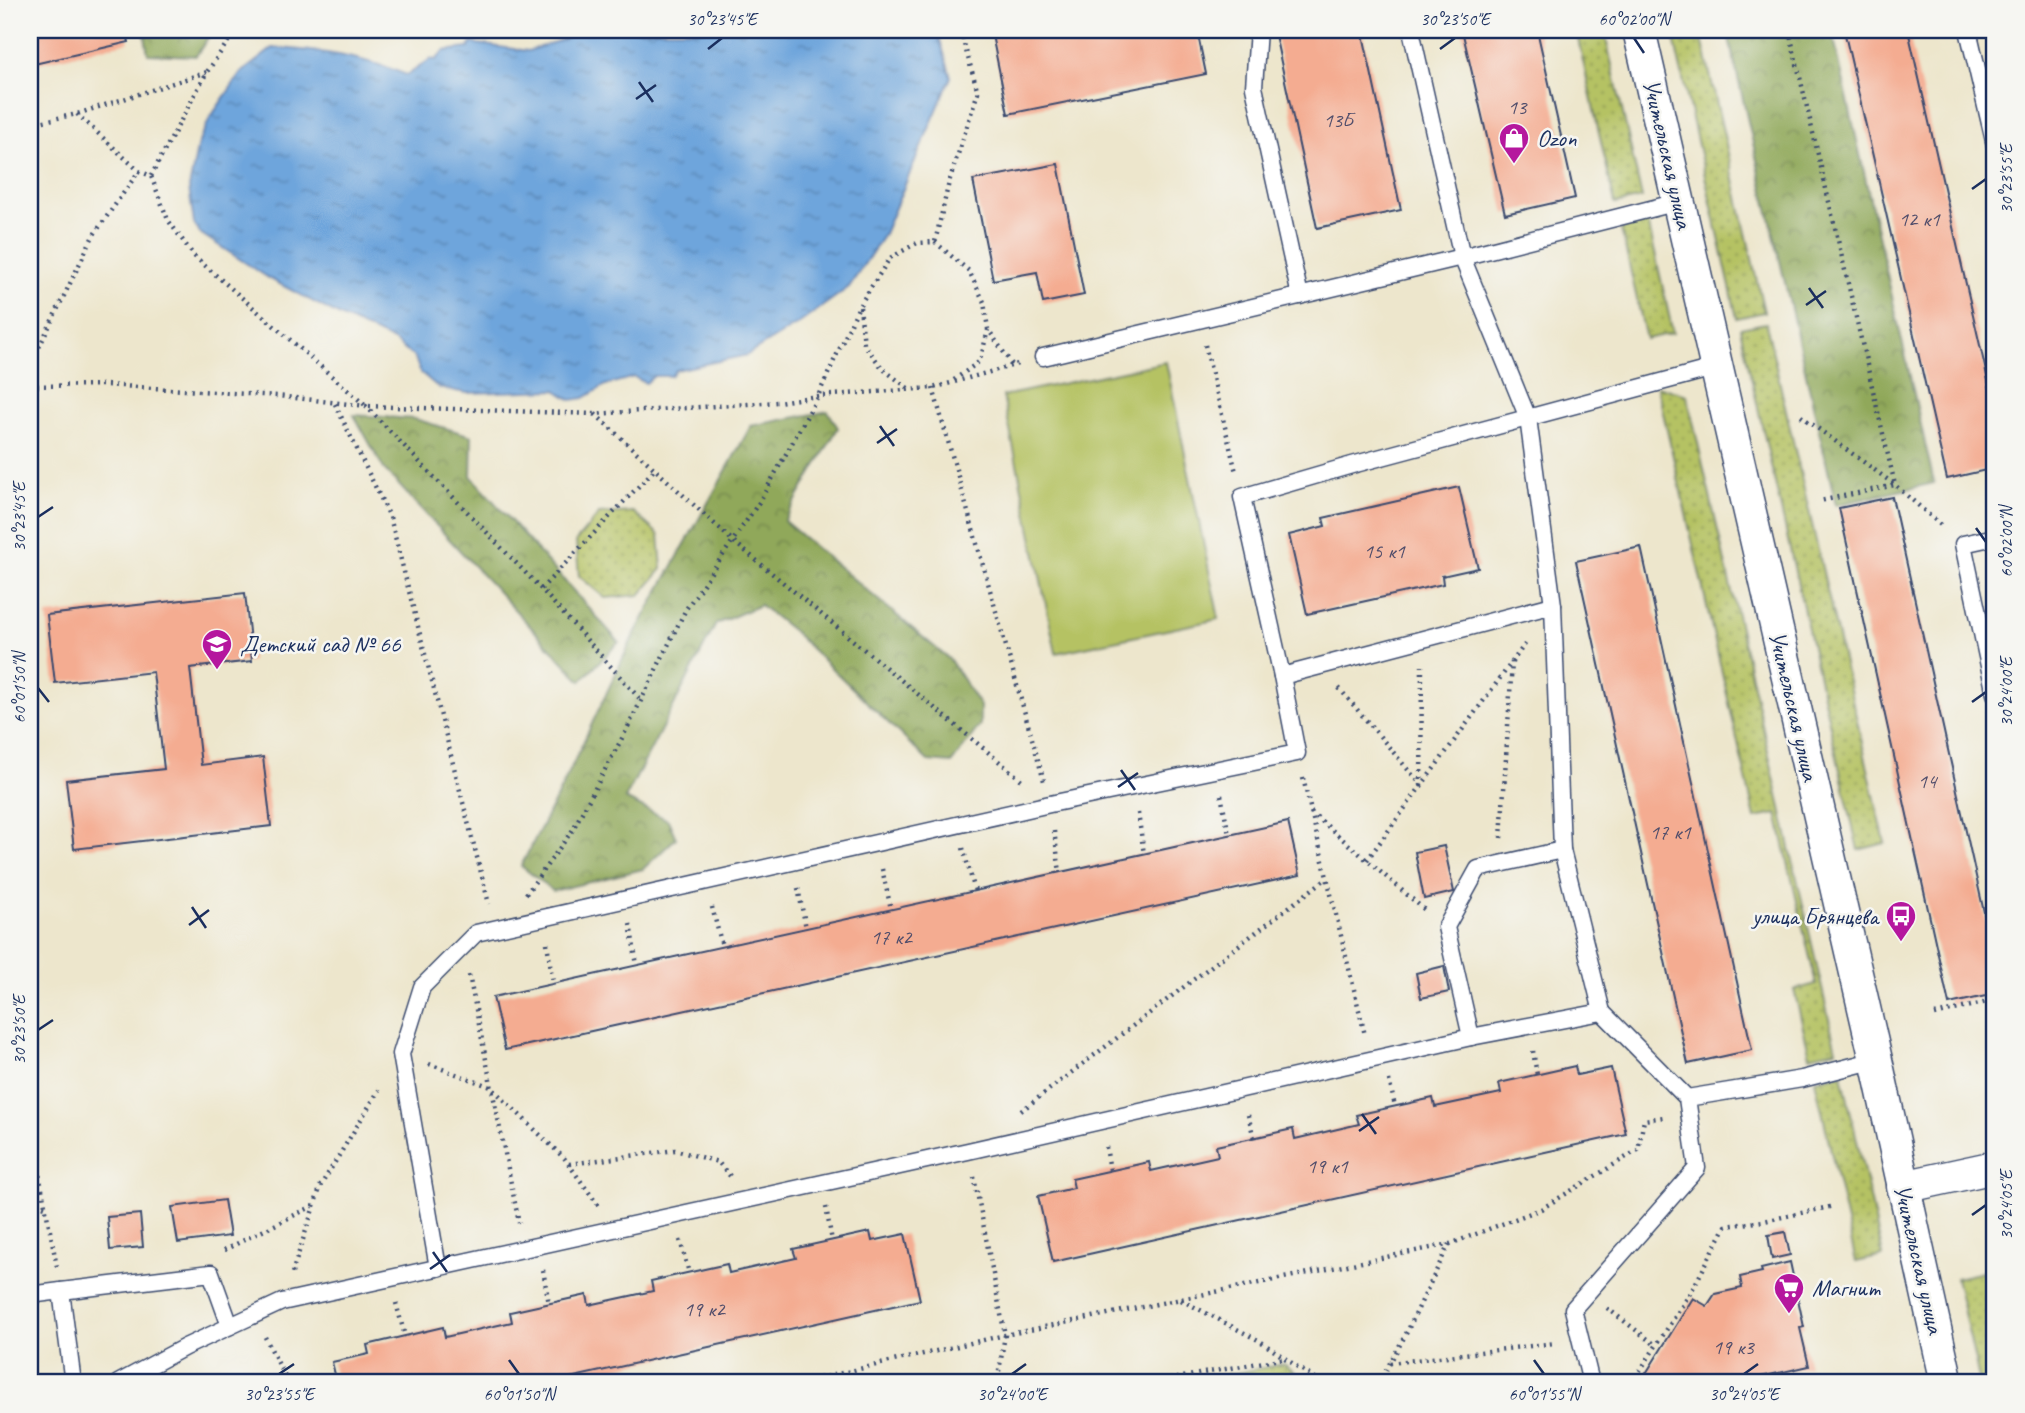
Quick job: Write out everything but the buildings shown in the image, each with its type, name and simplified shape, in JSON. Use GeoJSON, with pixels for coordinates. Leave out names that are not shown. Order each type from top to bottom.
{"type":"FeatureCollection","features":[{"type":"Feature","properties":{"kind":"street","name":"Учительская улица"},"geometry":{"type":"LineString","coordinates":[[1639,30],[1876,1060],[1947,1383]]}},
{"type":"Feature","properties":{"kind":"street"},"geometry":{"type":"LineString","coordinates":[[1903,1187],[1995,1167]]}},
{"type":"Feature","properties":{"kind":"lane"},"geometry":{"type":"LineString","coordinates":[[1258,30],[1254,87],[1300,296]]}},
{"type":"Feature","properties":{"kind":"lane"},"geometry":{"type":"LineString","coordinates":[[1411,30],[1462,257],[1528,418],[1553,605],[1562,850],[1602,1012],[1687,1098],[1697,1168],[1573,1309],[1591,1383]]}},
{"type":"Feature","properties":{"kind":"lane"},"geometry":{"type":"LineString","coordinates":[[1968,30],[1995,145]]}},
{"type":"Feature","properties":{"kind":"lane"},"geometry":{"type":"LineString","coordinates":[[1043,357],[1462,257],[1678,202]]}},
{"type":"Feature","properties":{"kind":"lane"},"geometry":{"type":"LineString","coordinates":[[438,1268],[401,1054],[422,987],[476,933],[1050,804],[1297,753],[1242,497],[1717,367]]}},
{"type":"Feature","properties":{"kind":"lane"},"geometry":{"type":"LineString","coordinates":[[1995,537],[1963,544],[1995,694]]}},
{"type":"Feature","properties":{"kind":"lane"},"geometry":{"type":"LineString","coordinates":[[1282,676],[1553,605]]}},
{"type":"Feature","properties":{"kind":"lane"},"geometry":{"type":"LineString","coordinates":[[1471,1037],[1446,927],[1478,869],[1562,850]]}},
{"type":"Feature","properties":{"kind":"lane"},"geometry":{"type":"LineString","coordinates":[[118,1383],[282,1302],[1471,1037],[1602,1012]]}},
{"type":"Feature","properties":{"kind":"lane"},"geometry":{"type":"LineString","coordinates":[[1687,1098],[1802,1079],[1876,1060]]}},
{"type":"Feature","properties":{"kind":"lane"},"geometry":{"type":"LineString","coordinates":[[30,1295],[211,1273],[230,1326]]}},
{"type":"Feature","properties":{"kind":"lane"},"geometry":{"type":"LineString","coordinates":[[61,1291],[73,1383]]}},
{"type":"Feature","properties":{"kind":"path"},"geometry":{"type":"LineString","coordinates":[[151,176],[206,72],[236,30]]}},
{"type":"Feature","properties":{"kind":"path"},"geometry":{"type":"LineString","coordinates":[[935,242],[949,182],[978,92],[960,30]]}},
{"type":"Feature","properties":{"kind":"path"},"geometry":{"type":"LineString","coordinates":[[1789,30],[1895,485]]}},
{"type":"Feature","properties":{"kind":"path"},"geometry":{"type":"LineString","coordinates":[[30,124],[77,114],[206,72]]}},
{"type":"Feature","properties":{"kind":"path"},"geometry":{"type":"LineString","coordinates":[[77,114],[139,171],[151,176],[169,220],[194,256],[366,406],[541,589],[641,700]]}},
{"type":"Feature","properties":{"kind":"path"},"geometry":{"type":"LineString","coordinates":[[30,366],[93,236],[139,171]]}},
{"type":"Feature","properties":{"kind":"path"},"geometry":{"type":"LineString","coordinates":[[496,929],[572,831],[686,609],[760,501],[818,396],[859,306],[890,258],[917,243],[935,242],[969,271],[984,302],[988,329],[981,361],[951,383]]}},
{"type":"Feature","properties":{"kind":"path"},"geometry":{"type":"LineString","coordinates":[[859,306],[864,344],[883,369],[909,389]]}},
{"type":"Feature","properties":{"kind":"path"},"geometry":{"type":"LineString","coordinates":[[1199,320],[1242,497]]}},
{"type":"Feature","properties":{"kind":"path"},"geometry":{"type":"LineString","coordinates":[[988,329],[1013,366]]}},
{"type":"Feature","properties":{"kind":"path"},"geometry":{"type":"LineString","coordinates":[[30,386],[106,385],[278,396],[366,406],[594,414],[933,388],[1043,357]]}},
{"type":"Feature","properties":{"kind":"path"},"geometry":{"type":"LineString","coordinates":[[933,388],[1050,804],[1060,872]]}},
{"type":"Feature","properties":{"kind":"path"},"geometry":{"type":"LineString","coordinates":[[335,404],[390,517],[496,929]]}},
{"type":"Feature","properties":{"kind":"path"},"geometry":{"type":"LineString","coordinates":[[594,414],[733,541],[1050,804]]}},
{"type":"Feature","properties":{"kind":"path"},"geometry":{"type":"LineString","coordinates":[[1801,416],[1895,485],[1963,544]]}},
{"type":"Feature","properties":{"kind":"path"},"geometry":{"type":"LineString","coordinates":[[541,589],[655,469]]}},
{"type":"Feature","properties":{"kind":"path"},"geometry":{"type":"LineString","coordinates":[[1820,501],[1895,485]]}},
{"type":"Feature","properties":{"kind":"path"},"geometry":{"type":"LineString","coordinates":[[1367,860],[1553,605]]}},
{"type":"Feature","properties":{"kind":"path"},"geometry":{"type":"LineString","coordinates":[[1421,785],[1422,640]]}},
{"type":"Feature","properties":{"kind":"path"},"geometry":{"type":"LineString","coordinates":[[1500,864],[1513,661]]}},
{"type":"Feature","properties":{"kind":"path"},"geometry":{"type":"LineString","coordinates":[[1320,666],[1421,785]]}},
{"type":"Feature","properties":{"kind":"path"},"geometry":{"type":"LineString","coordinates":[[1297,753],[1371,1059]]}},
{"type":"Feature","properties":{"kind":"path"},"geometry":{"type":"LineString","coordinates":[[1216,770],[1228,835]]}},
{"type":"Feature","properties":{"kind":"path"},"geometry":{"type":"LineString","coordinates":[[1134,787],[1144,854]]}},
{"type":"Feature","properties":{"kind":"path"},"geometry":{"type":"LineString","coordinates":[[1311,812],[1446,927]]}},
{"type":"Feature","properties":{"kind":"path"},"geometry":{"type":"LineString","coordinates":[[957,825],[975,891]]}},
{"type":"Feature","properties":{"kind":"path"},"geometry":{"type":"LineString","coordinates":[[876,844],[891,909]]}},
{"type":"Feature","properties":{"kind":"path"},"geometry":{"type":"LineString","coordinates":[[792,862],[806,928]]}},
{"type":"Feature","properties":{"kind":"path"},"geometry":{"type":"LineString","coordinates":[[1012,1118],[1327,878]]}},
{"type":"Feature","properties":{"kind":"path"},"geometry":{"type":"LineString","coordinates":[[706,882],[722,946]]}},
{"type":"Feature","properties":{"kind":"path"},"geometry":{"type":"LineString","coordinates":[[626,900],[637,965]]}},
{"type":"Feature","properties":{"kind":"path"},"geometry":{"type":"LineString","coordinates":[[543,918],[553,984]]}},
{"type":"Feature","properties":{"kind":"path"},"geometry":{"type":"LineString","coordinates":[[463,946],[491,1087],[531,1247],[549,1304]]}},
{"type":"Feature","properties":{"kind":"path"},"geometry":{"type":"LineString","coordinates":[[1935,1015],[1995,1000]]}},
{"type":"Feature","properties":{"kind":"path"},"geometry":{"type":"LineString","coordinates":[[282,1302],[321,1185],[401,1054],[491,1087],[569,1164],[614,1229]]}},
{"type":"Feature","properties":{"kind":"path"},"geometry":{"type":"LineString","coordinates":[[30,1127],[61,1291]]}},
{"type":"Feature","properties":{"kind":"path"},"geometry":{"type":"LineString","coordinates":[[569,1164],[675,1150],[718,1162],[750,1199]]}},
{"type":"Feature","properties":{"kind":"path"},"geometry":{"type":"LineString","coordinates":[[968,1151],[1005,1335],[997,1383]]}},
{"type":"Feature","properties":{"kind":"path"},"geometry":{"type":"LineString","coordinates":[[30,1201],[45,1207]]}},
{"type":"Feature","properties":{"kind":"path"},"geometry":{"type":"LineString","coordinates":[[211,1273],[224,1250],[314,1205]]}},
{"type":"Feature","properties":{"kind":"path"},"geometry":{"type":"LineString","coordinates":[[1632,1383],[1691,1292],[1726,1226],[1834,1206]]}},
{"type":"Feature","properties":{"kind":"path"},"geometry":{"type":"LineString","coordinates":[[799,1383],[1005,1335],[1450,1244],[1541,1209]]}},
{"type":"Feature","properties":{"kind":"path"},"geometry":{"type":"LineString","coordinates":[[1379,1383],[1450,1244]]}},
{"type":"Feature","properties":{"kind":"path"},"geometry":{"type":"LineString","coordinates":[[389,1279],[405,1336]]}},
{"type":"Feature","properties":{"kind":"path"},"geometry":{"type":"LineString","coordinates":[[1587,1294],[1657,1346]]}},
{"type":"Feature","properties":{"kind":"path"},"geometry":{"type":"LineString","coordinates":[[1179,1299],[1260,1341],[1321,1383]]}},
{"type":"Feature","properties":{"kind":"path"},"geometry":{"type":"LineString","coordinates":[[255,1316],[288,1383]]}},
{"type":"Feature","properties":{"kind":"path"},"geometry":{"type":"LineString","coordinates":[[1390,1363],[1540,1346]]}},
{"type":"Feature","properties":{"kind":"path"},"geometry":{"type":"LineString","coordinates":[[1149,1383],[1287,1358]]}},
{"type":"Feature","properties":{"kind":"green space"},"geometry":{"type":"Polygon","coordinates":[[[144,30],[213,30],[196,56],[148,54],[144,30]]]}},
{"type":"Feature","properties":{"kind":"green space"},"geometry":{"type":"Polygon","coordinates":[[[1576,30],[1604,30],[1642,198],[1615,204],[1576,30]]]}},
{"type":"Feature","properties":{"kind":"green space"},"geometry":{"type":"Polygon","coordinates":[[[1672,30],[1700,30],[1764,312],[1737,318],[1672,30]]]}},
{"type":"Feature","properties":{"kind":"green space"},"geometry":{"type":"Polygon","coordinates":[[[1727,30],[1832,30],[1934,483],[1836,505],[1727,30]]]}},
{"type":"Feature","properties":{"kind":"green space"},"geometry":{"type":"Polygon","coordinates":[[[1648,222],[1673,333],[1646,339],[1621,229],[1648,222]]]}},
{"type":"Feature","properties":{"kind":"green space"},"geometry":{"type":"Polygon","coordinates":[[[1766,323],[1885,843],[1858,850],[1740,328],[1766,323]]]}},
{"type":"Feature","properties":{"kind":"green space"},"geometry":{"type":"Polygon","coordinates":[[[1166,362],[1219,619],[1056,653],[1003,396],[1166,362]]]}},
{"type":"Feature","properties":{"kind":"green space"},"geometry":{"type":"Polygon","coordinates":[[[1657,386],[1687,395],[1836,1050],[1810,1056],[1794,990],[1816,984],[1777,814],[1755,818],[1657,386]]]}},
{"type":"Feature","properties":{"kind":"green space"},"geometry":{"type":"Polygon","coordinates":[[[828,411],[838,428],[784,521],[950,660],[980,706],[980,725],[952,763],[928,761],[794,632],[760,605],[716,624],[625,799],[668,820],[676,838],[643,869],[553,891],[521,866],[563,785],[633,637],[751,426],[828,411]]]}},
{"type":"Feature","properties":{"kind":"green space"},"geometry":{"type":"Polygon","coordinates":[[[354,415],[415,419],[472,436],[471,476],[619,642],[581,681],[384,469],[354,415]]]}},
{"type":"Feature","properties":{"kind":"green space"},"geometry":{"type":"Polygon","coordinates":[[[633,512],[659,535],[662,569],[640,595],[605,598],[579,576],[576,541],[599,514],[633,512]]]}},
{"type":"Feature","properties":{"kind":"green space"},"geometry":{"type":"Polygon","coordinates":[[[1842,1074],[1883,1256],[1856,1262],[1815,1080],[1842,1074]]]}},
{"type":"Feature","properties":{"kind":"green space"},"geometry":{"type":"Polygon","coordinates":[[[1983,1272],[1995,1326],[1995,1383],[1980,1383],[1956,1278],[1983,1272]]]}},
{"type":"Feature","properties":{"kind":"green space"},"geometry":{"type":"Polygon","coordinates":[[[1284,1364],[1307,1383],[1182,1383],[1284,1364]]]}},
{"type":"Feature","properties":{"kind":"water"},"geometry":{"type":"Polygon","coordinates":[[[578,30],[937,30],[951,77],[883,236],[849,287],[801,322],[747,355],[676,370],[671,376],[654,376],[646,383],[634,377],[606,385],[584,398],[571,400],[556,390],[467,393],[439,388],[420,372],[415,358],[394,341],[270,279],[200,233],[194,224],[189,188],[198,144],[210,118],[241,73],[273,48],[342,56],[374,63],[407,75],[431,59],[436,60],[444,51],[469,48],[471,43],[528,51],[564,39],[578,30]]]}},
{"type":"Feature","properties":{"kind":"place","name":"Ozon"},"geometry":{"type":"Point","coordinates":[1514,165]}},
{"type":"Feature","properties":{"kind":"place","name":"Детский сад № 66"},"geometry":{"type":"Point","coordinates":[217,671]}},
{"type":"Feature","properties":{"kind":"place","name":"улица Брянцева"},"geometry":{"type":"Point","coordinates":[1901,943]}},
{"type":"Feature","properties":{"kind":"place","name":"Магнит"},"geometry":{"type":"Point","coordinates":[1789,1315]}}]}
